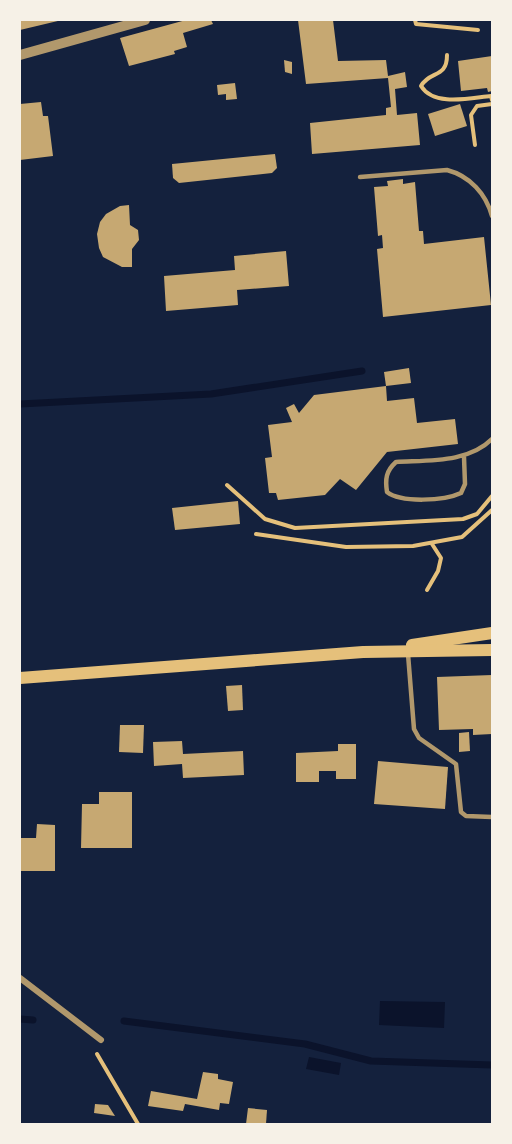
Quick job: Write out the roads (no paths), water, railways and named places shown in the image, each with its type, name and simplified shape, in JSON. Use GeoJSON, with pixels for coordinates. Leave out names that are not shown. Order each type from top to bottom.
{"type":"FeatureCollection","features":[{"type":"Feature","properties":{"kind":"main road"},"geometry":{"type":"LineString","coordinates":[[20,678],[408,648],[492,633]]}},
{"type":"Feature","properties":{"kind":"main road"},"geometry":{"type":"LineString","coordinates":[[408,648],[492,650]]}},
{"type":"Feature","properties":{"kind":"street"},"geometry":{"type":"LineString","coordinates":[[20,55],[145,20]]}},
{"type":"Feature","properties":{"kind":"street"},"geometry":{"type":"LineString","coordinates":[[20,978],[100,1040]]}},
{"type":"Feature","properties":{"kind":"lane"},"geometry":{"type":"LineString","coordinates":[[360,177],[447,170],[458,172],[481,191],[492,216]]}},
{"type":"Feature","properties":{"kind":"lane"},"geometry":{"type":"LineString","coordinates":[[464,457],[465,484],[461,494],[452,498],[396,499],[387,492],[385,481],[388,469],[396,462],[464,457],[484,447],[492,439]]}},
{"type":"Feature","properties":{"kind":"lane"},"geometry":{"type":"LineString","coordinates":[[408,648],[414,729],[419,738],[456,764],[461,812],[466,816],[492,817]]}},
{"type":"Feature","properties":{"kind":"water"},"geometry":{"type":"Polygon","coordinates":[[[380,1001],[445,1002],[444,1028],[379,1025],[380,1001]]]}},
{"type":"Feature","properties":{"kind":"water"},"geometry":{"type":"Polygon","coordinates":[[[309,1057],[341,1063],[339,1075],[306,1069],[309,1057]]]}},
{"type":"Feature","properties":{"kind":"waterway"},"geometry":{"type":"LineString","coordinates":[[20,404],[211,394],[362,371]]}},
{"type":"Feature","properties":{"kind":"waterway"},"geometry":{"type":"LineString","coordinates":[[20,1019],[33,1020]]}},
{"type":"Feature","properties":{"kind":"waterway"},"geometry":{"type":"LineString","coordinates":[[124,1021],[305,1044],[371,1061],[492,1065]]}}]}
